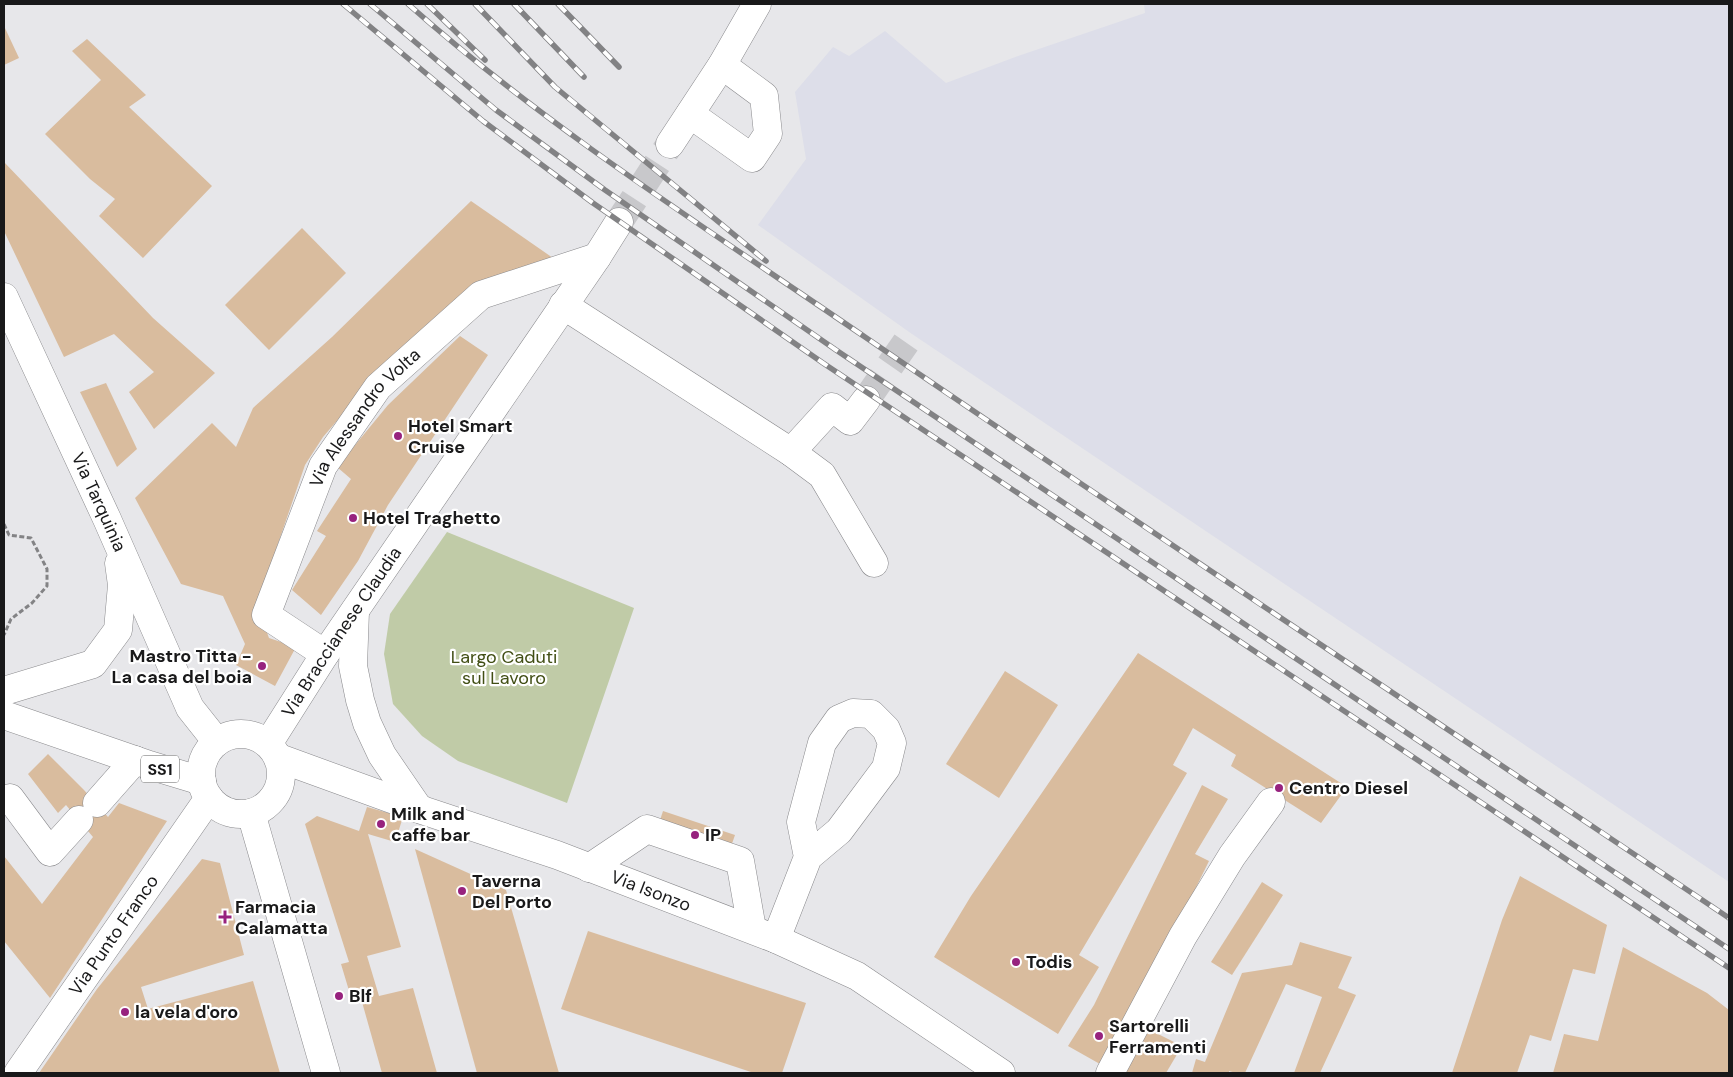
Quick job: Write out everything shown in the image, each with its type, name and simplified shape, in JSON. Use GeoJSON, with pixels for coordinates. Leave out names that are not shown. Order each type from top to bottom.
{"type":"FeatureCollection","features":[{"type":"Feature","properties":{"kind":"main road"},"geometry":{"type":"LineString","coordinates":[[670,144],[722,66],[758,4]]}},
{"type":"Feature","properties":{"kind":"main road"},"geometry":{"type":"LineString","coordinates":[[690,114],[752,158],[768,134],[764,96],[722,66]]}},
{"type":"Feature","properties":{"kind":"main road","name":"Via Braccianese Claudia"},"geometry":{"type":"LineString","coordinates":[[273,751],[325,654],[597,257],[619,222]]}},
{"type":"Feature","properties":{"kind":"main road","name":"Via Alessandro Volta"},"geometry":{"type":"LineString","coordinates":[[325,654],[266,615],[322,466],[378,387],[481,295],[597,257]]}},
{"type":"Feature","properties":{"kind":"main road","name":"Via Tarquinia"},"geometry":{"type":"LineString","coordinates":[[4,297],[115,537],[190,708],[217,742]]}},
{"type":"Feature","properties":{"kind":"main road"},"geometry":{"type":"LineString","coordinates":[[564,305],[791,452],[822,475],[874,563]]}},
{"type":"Feature","properties":{"kind":"main road"},"geometry":{"type":"LineString","coordinates":[[791,452],[832,407],[850,422],[866,400]]}},
{"type":"Feature","properties":{"kind":"main road"},"geometry":{"type":"LineString","coordinates":[[4,691],[93,664],[118,630],[122,585],[115,537]]}},
{"type":"Feature","properties":{"kind":"main road"},"geometry":{"type":"LineString","coordinates":[[355,611],[353,666],[366,723],[382,755],[419,809]]}},
{"type":"Feature","properties":{"kind":"main road"},"geometry":{"type":"LineString","coordinates":[[764,934],[808,857],[839,831],[886,768],[892,743],[886,729],[871,714],[853,712],[838,720],[822,744],[801,822],[808,857]]}},
{"type":"Feature","properties":{"kind":"main road"},"geometry":{"type":"LineString","coordinates":[[4,715],[127,757],[88,812],[50,852],[10,798]]}},
{"type":"Feature","properties":{"kind":"main road"},"geometry":{"type":"LineString","coordinates":[[241,734],[255,736],[273,751],[282,772],[280,787],[273,799],[264,808],[251,813],[233,814],[220,808],[205,790],[203,762],[206,754],[217,742],[229,736],[241,734]]}},
{"type":"Feature","properties":{"kind":"main road","name":"Via Isonzo"},"geometry":{"type":"LineString","coordinates":[[273,751],[419,809],[590,868],[764,934],[857,976],[1000,1073]]}},
{"type":"Feature","properties":{"kind":"main road","name":"SS1"},"geometry":{"type":"LineString","coordinates":[[127,757],[205,790]]}},
{"type":"Feature","properties":{"kind":"main road","name":"Via Punto Franco"},"geometry":{"type":"LineString","coordinates":[[18,1073],[205,790]]}},
{"type":"Feature","properties":{"kind":"main road"},"geometry":{"type":"LineString","coordinates":[[1110,1073],[1183,936],[1232,856],[1271,802]]}},
{"type":"Feature","properties":{"kind":"main road"},"geometry":{"type":"LineString","coordinates":[[251,813],[326,1073]]}},
{"type":"Feature","properties":{"kind":"main road"},"geometry":{"type":"LineString","coordinates":[[590,868],[647,829],[740,861],[764,934]]}},
{"type":"Feature","properties":{"kind":"path"},"geometry":{"type":"LineString","coordinates":[[4,524],[9,536],[32,538],[47,569],[47,586],[32,603],[10,619],[4,635]]}},
{"type":"Feature","properties":{"kind":"shaded area"},"geometry":{"type":"Polygon","coordinates":[[[1144,4],[1729,4],[1729,882],[912,334],[758,225],[806,159],[795,92],[833,47],[849,56],[885,31],[946,83],[1021,55],[1145,13],[1144,4]]]}},
{"type":"Feature","properties":{"kind":"green space","name":"Largo Caduti sul Lavoro"},"geometry":{"type":"Polygon","coordinates":[[[447,532],[634,608],[567,803],[458,761],[422,736],[393,704],[384,654],[390,614],[447,532]]]}},
{"type":"Feature","properties":{"kind":"building"},"geometry":{"type":"Polygon","coordinates":[[[4,26],[19,58],[4,65],[4,26]]]}},
{"type":"Feature","properties":{"kind":"building"},"geometry":{"type":"Polygon","coordinates":[[[87,39],[146,95],[129,107],[212,186],[143,258],[99,216],[115,199],[90,179],[45,134],[101,80],[72,51],[87,39]]]}},
{"type":"Feature","properties":{"kind":"building"},"geometry":{"type":"Polygon","coordinates":[[[4,162],[153,318],[215,373],[154,429],[129,392],[154,372],[114,334],[64,357],[4,231],[4,162]]]}},
{"type":"Feature","properties":{"kind":"building"},"geometry":{"type":"Polygon","coordinates":[[[471,201],[553,258],[377,374],[323,437],[305,465],[257,605],[269,638],[296,647],[275,686],[236,665],[245,644],[223,596],[181,584],[135,498],[212,423],[236,447],[253,408],[332,337],[471,201]]]}},
{"type":"Feature","properties":{"kind":"building"},"geometry":{"type":"Polygon","coordinates":[[[302,228],[346,273],[269,350],[225,305],[302,228]]]}},
{"type":"Feature","properties":{"kind":"building","name":"Hotel Smart Cruise"},"geometry":{"type":"Polygon","coordinates":[[[460,336],[488,355],[388,505],[358,561],[321,615],[292,590],[326,536],[317,531],[351,479],[337,467],[388,405],[460,336]]]}},
{"type":"Feature","properties":{"kind":"building"},"geometry":{"type":"Polygon","coordinates":[[[106,383],[137,449],[117,467],[80,392],[106,383]]]}},
{"type":"Feature","properties":{"kind":"building"},"geometry":{"type":"Polygon","coordinates":[[[1138,653],[1347,787],[1321,823],[1231,766],[1236,755],[1193,728],[1173,765],[1187,773],[1079,955],[1099,967],[1058,1034],[934,957],[971,896],[1138,653]]]}},
{"type":"Feature","properties":{"kind":"building"},"geometry":{"type":"Polygon","coordinates":[[[1005,671],[1058,705],[999,798],[946,764],[1005,671]]]}},
{"type":"Feature","properties":{"kind":"building"},"geometry":{"type":"Polygon","coordinates":[[[48,754],[108,817],[119,803],[167,821],[50,998],[4,941],[4,856],[42,904],[93,837],[66,805],[58,813],[28,774],[48,754]]]}},
{"type":"Feature","properties":{"kind":"building"},"geometry":{"type":"Polygon","coordinates":[[[1202,785],[1228,799],[1195,854],[1209,861],[1107,1068],[1068,1046],[1094,1005],[1202,785]]]}},
{"type":"Feature","properties":{"kind":"building"},"geometry":{"type":"Polygon","coordinates":[[[367,807],[403,817],[395,842],[368,834],[401,947],[367,956],[379,996],[413,988],[437,1073],[382,1073],[362,1002],[373,998],[353,1004],[341,964],[349,962],[305,824],[317,816],[359,831],[367,807]]]}},
{"type":"Feature","properties":{"kind":"building"},"geometry":{"type":"Polygon","coordinates":[[[663,811],[735,835],[725,864],[654,839],[663,811]]]}},
{"type":"Feature","properties":{"kind":"building"},"geometry":{"type":"Polygon","coordinates":[[[415,849],[506,890],[559,1073],[477,1073],[415,849]]]}},
{"type":"Feature","properties":{"kind":"building"},"geometry":{"type":"Polygon","coordinates":[[[202,859],[220,863],[244,955],[141,987],[148,1009],[253,981],[280,1073],[39,1073],[97,989],[202,859]]]}},
{"type":"Feature","properties":{"kind":"building"},"geometry":{"type":"Polygon","coordinates":[[[1520,876],[1607,925],[1595,974],[1573,969],[1551,1041],[1530,1035],[1517,1073],[1452,1073],[1502,920],[1520,876]]]}},
{"type":"Feature","properties":{"kind":"building"},"geometry":{"type":"Polygon","coordinates":[[[1262,882],[1283,895],[1232,975],[1211,962],[1262,882]]]}},
{"type":"Feature","properties":{"kind":"building"},"geometry":{"type":"Polygon","coordinates":[[[588,931],[806,1003],[782,1073],[754,1073],[561,1009],[588,931]]]}},
{"type":"Feature","properties":{"kind":"building"},"geometry":{"type":"Polygon","coordinates":[[[1300,942],[1352,957],[1338,988],[1356,995],[1320,1073],[1294,1073],[1322,997],[1286,984],[1245,1073],[1229,1071],[1229,1073],[1192,1073],[1196,1059],[1205,1062],[1242,973],[1292,965],[1300,942]]]}},
{"type":"Feature","properties":{"kind":"building"},"geometry":{"type":"Polygon","coordinates":[[[1623,947],[1707,993],[1729,1010],[1729,1073],[1553,1073],[1564,1034],[1598,1041],[1623,947]]]}},
{"type":"Feature","properties":{"kind":"building"},"geometry":{"type":"Polygon","coordinates":[[[1144,1027],[1182,1046],[1166,1073],[1118,1073],[1144,1027]]]}},
{"type":"Feature","properties":{"kind":"tunnel"},"geometry":{"type":"LineString","coordinates":[[619,222],[670,144]]}},
{"type":"Feature","properties":{"kind":"tunnel"},"geometry":{"type":"LineString","coordinates":[[866,400],[912,334]]}},
{"type":"Feature","properties":{"kind":"railway"},"geometry":{"type":"LineString","coordinates":[[343,4],[483,121],[593,203],[823,363],[1729,968]]}},
{"type":"Feature","properties":{"kind":"railway"},"geometry":{"type":"LineString","coordinates":[[370,4],[496,110],[605,190],[836,350],[1729,949]]}},
{"type":"Feature","properties":{"kind":"railway"},"geometry":{"type":"LineString","coordinates":[[408,4],[517,94],[689,218],[1080,483],[1729,918]]}},
{"type":"Feature","properties":{"kind":"railway"},"geometry":{"type":"LineString","coordinates":[[427,4],[485,60]]}},
{"type":"Feature","properties":{"kind":"railway"},"geometry":{"type":"LineString","coordinates":[[475,4],[555,87],[766,261]]}},
{"type":"Feature","properties":{"kind":"railway"},"geometry":{"type":"LineString","coordinates":[[514,4],[584,77]]}},
{"type":"Feature","properties":{"kind":"railway"},"geometry":{"type":"LineString","coordinates":[[558,4],[619,67]]}},
{"type":"Feature","properties":{"kind":"place","name":"Hotel Smart Cruise"},"geometry":{"type":"Point","coordinates":[398,436]}},
{"type":"Feature","properties":{"kind":"place","name":"Hotel Traghetto"},"geometry":{"type":"Point","coordinates":[353,518]}},
{"type":"Feature","properties":{"kind":"place","name":"Mastro Titta - La casa del boia"},"geometry":{"type":"Point","coordinates":[262,666]}},
{"type":"Feature","properties":{"kind":"place","name":"Centro Diesel"},"geometry":{"type":"Point","coordinates":[1279,788]}},
{"type":"Feature","properties":{"kind":"place","name":"Milk and caffe bar"},"geometry":{"type":"Point","coordinates":[381,824]}},
{"type":"Feature","properties":{"kind":"place","name":"IP"},"geometry":{"type":"Point","coordinates":[695,835]}},
{"type":"Feature","properties":{"kind":"place","name":"Taverna Del Porto"},"geometry":{"type":"Point","coordinates":[462,891]}},
{"type":"Feature","properties":{"kind":"place","name":"Farmacia Calamatta"},"geometry":{"type":"Point","coordinates":[225,917]}},
{"type":"Feature","properties":{"kind":"place","name":"Todis"},"geometry":{"type":"Point","coordinates":[1016,962]}},
{"type":"Feature","properties":{"kind":"place","name":"Blf"},"geometry":{"type":"Point","coordinates":[339,996]}},
{"type":"Feature","properties":{"kind":"place","name":"la vela d'oro"},"geometry":{"type":"Point","coordinates":[125,1012]}},
{"type":"Feature","properties":{"kind":"place","name":"Sartorelli Ferramenti"},"geometry":{"type":"Point","coordinates":[1099,1036]}}]}
